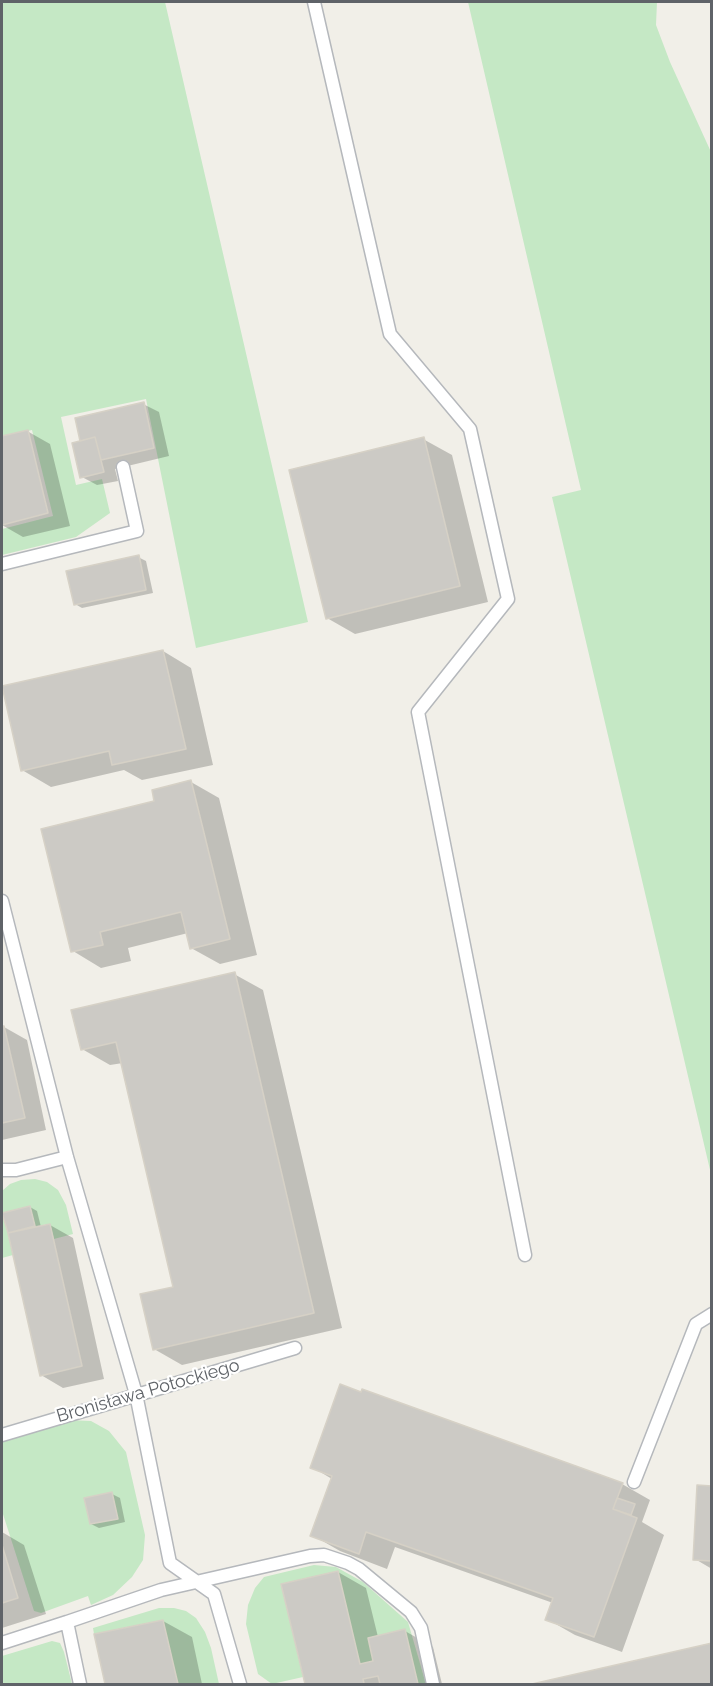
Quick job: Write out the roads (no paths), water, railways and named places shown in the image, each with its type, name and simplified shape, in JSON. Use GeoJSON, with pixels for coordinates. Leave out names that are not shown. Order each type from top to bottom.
{"type":"FeatureCollection","features":[{"type":"Feature","properties":{"kind":"lane"},"geometry":{"type":"LineString","coordinates":[[314,2],[390,334],[470,429],[508,599],[418,712],[525,1255]]}},
{"type":"Feature","properties":{"kind":"lane"},"geometry":{"type":"LineString","coordinates":[[2,564],[136,531],[123,467]]}},
{"type":"Feature","properties":{"kind":"lane"},"geometry":{"type":"LineString","coordinates":[[2,901],[3,914],[67,1157],[136,1394],[170,1563],[214,1594],[240,1684]]}},
{"type":"Feature","properties":{"kind":"lane"},"geometry":{"type":"LineString","coordinates":[[2,1170],[16,1170],[67,1157]]}},
{"type":"Feature","properties":{"kind":"lane"},"geometry":{"type":"LineString","coordinates":[[634,1482],[696,1324],[711,1314]]}},
{"type":"Feature","properties":{"kind":"lane","name":"Bronisława Potockiego"},"geometry":{"type":"LineString","coordinates":[[2,1435],[295,1348]]}},
{"type":"Feature","properties":{"kind":"lane"},"geometry":{"type":"LineString","coordinates":[[2,1643],[161,1590],[310,1556],[324,1556],[348,1563],[378,1584],[411,1612],[421,1628],[433,1684]]}},
{"type":"Feature","properties":{"kind":"lane"},"geometry":{"type":"LineString","coordinates":[[67,1622],[80,1684]]}}]}
